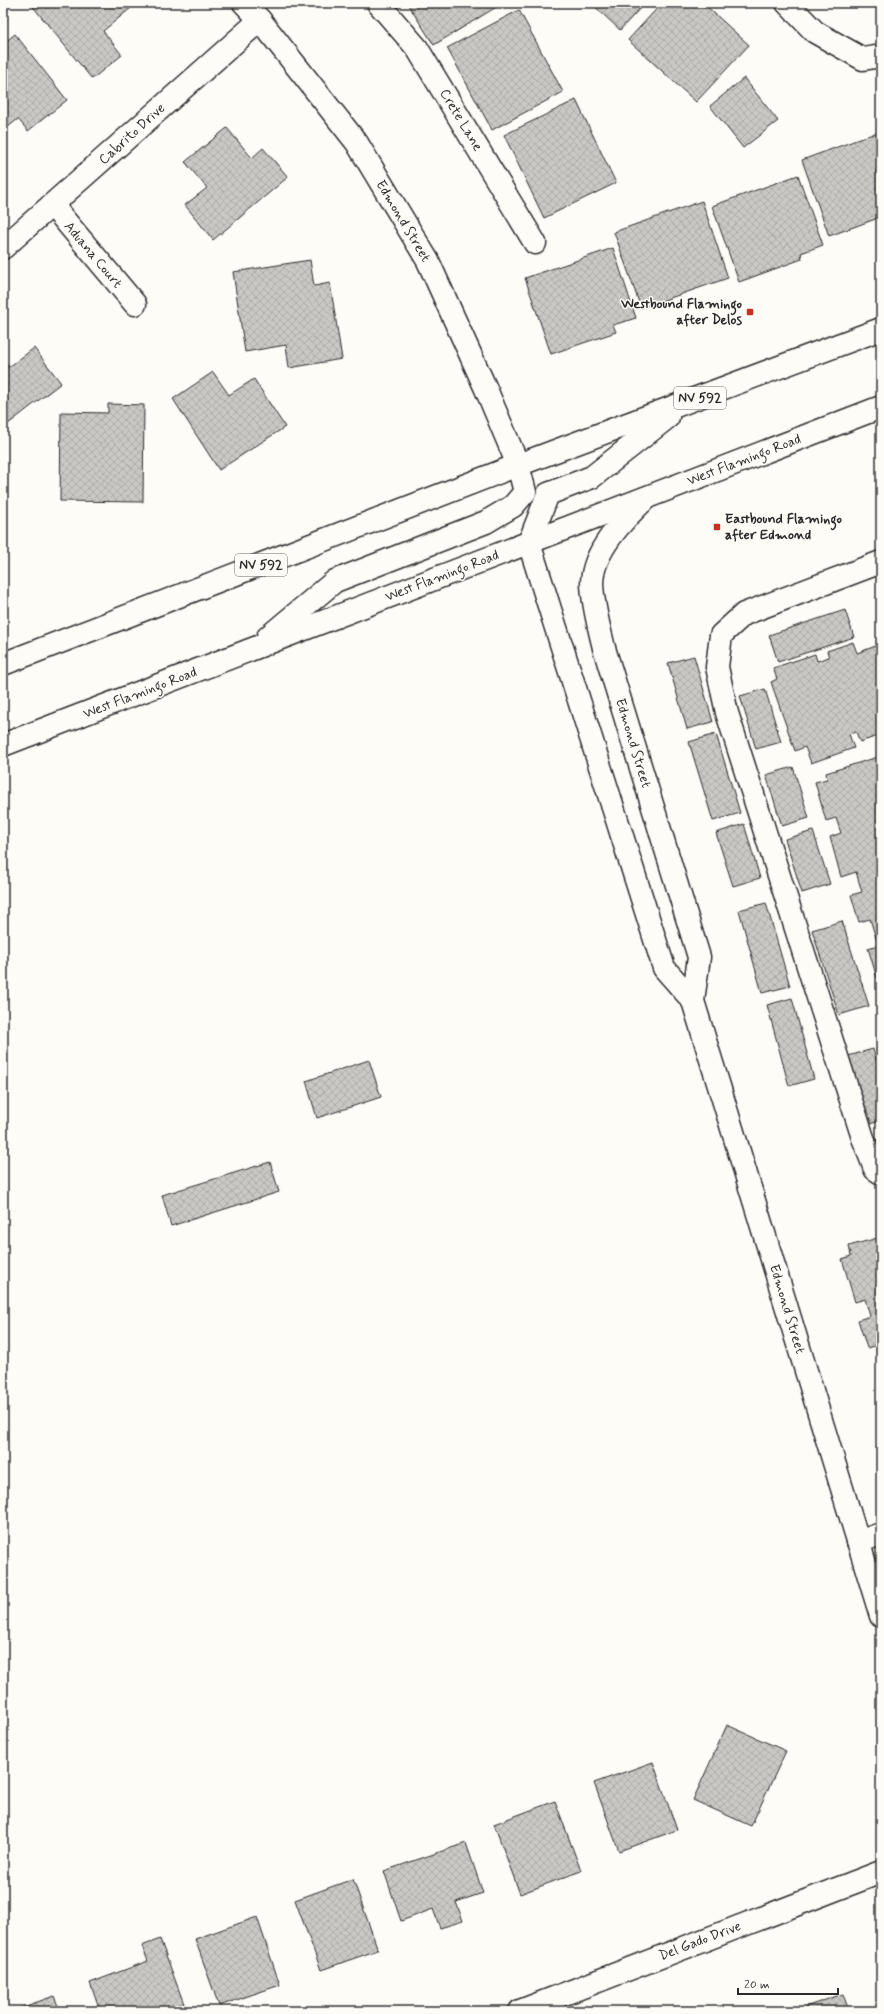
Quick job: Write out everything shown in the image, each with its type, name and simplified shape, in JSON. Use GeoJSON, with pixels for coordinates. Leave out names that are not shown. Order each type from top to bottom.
{"type":"FeatureCollection","features":[{"type":"Feature","properties":{"kind":"street","name":"Edmond Street"},"geometry":{"type":"LineString","coordinates":[[244,3],[260,20],[357,143],[428,261],[486,389],[518,465],[525,492],[513,506],[486,522],[335,580],[255,648]]}},
{"type":"Feature","properties":{"kind":"street","name":"Crete Lane"},"geometry":{"type":"LineString","coordinates":[[378,3],[417,48],[535,242]]}},
{"type":"Feature","properties":{"kind":"street"},"geometry":{"type":"LineString","coordinates":[[787,3],[815,32],[863,59],[881,56]]}},
{"type":"Feature","properties":{"kind":"street","name":"Cabrito Drive"},"geometry":{"type":"LineString","coordinates":[[3,248],[260,20]]}},
{"type":"Feature","properties":{"kind":"street","name":"Aduana Court"},"geometry":{"type":"LineString","coordinates":[[52,205],[135,304]]}},
{"type":"Feature","properties":{"kind":"street","name":"NV 592"},"geometry":{"type":"LineString","coordinates":[[3,664],[518,465],[683,405],[881,329]]}},
{"type":"Feature","properties":{"kind":"street"},"geometry":{"type":"LineString","coordinates":[[529,543],[548,494],[592,478],[683,405]]}},
{"type":"Feature","properties":{"kind":"street","name":"West Flamingo Road"},"geometry":{"type":"LineString","coordinates":[[3,745],[881,407]]}},
{"type":"Feature","properties":{"kind":"street","name":"Edmond Street"},"geometry":{"type":"LineString","coordinates":[[646,498],[620,524],[596,564],[592,583],[604,648],[698,957],[693,1001],[858,1542],[877,1592],[881,1616]]}},
{"type":"Feature","properties":{"kind":"street","name":"Edmond Street"},"geometry":{"type":"LineString","coordinates":[[529,543],[664,968],[693,1001]]}},
{"type":"Feature","properties":{"kind":"street"},"geometry":{"type":"LineString","coordinates":[[881,562],[744,614],[721,635],[717,667],[727,713],[860,1131],[875,1169],[881,1173]]}},
{"type":"Feature","properties":{"kind":"street"},"geometry":{"type":"LineString","coordinates":[[858,1542],[881,1534]]}},
{"type":"Feature","properties":{"kind":"street","name":"Del Gado Drive"},"geometry":{"type":"LineString","coordinates":[[520,2011],[881,1872]]}},
{"type":"Feature","properties":{"kind":"building"},"geometry":{"type":"Polygon","coordinates":[[[30,3],[137,3],[103,31],[122,55],[92,79],[30,3]]]}},
{"type":"Feature","properties":{"kind":"building"},"geometry":{"type":"Polygon","coordinates":[[[407,3],[503,3],[434,45],[407,3]]]}},
{"type":"Feature","properties":{"kind":"building"},"geometry":{"type":"Polygon","coordinates":[[[591,3],[645,3],[620,30],[591,3]]]}},
{"type":"Feature","properties":{"kind":"building"},"geometry":{"type":"Polygon","coordinates":[[[662,3],[703,3],[749,45],[696,102],[628,40],[662,3]]]}},
{"type":"Feature","properties":{"kind":"building"},"geometry":{"type":"Polygon","coordinates":[[[519,10],[563,92],[492,130],[447,48],[519,10]]]}},
{"type":"Feature","properties":{"kind":"building"},"geometry":{"type":"Polygon","coordinates":[[[15,34],[67,100],[28,131],[18,119],[3,131],[3,44],[15,34]]]}},
{"type":"Feature","properties":{"kind":"building"},"geometry":{"type":"Polygon","coordinates":[[[744,78],[778,121],[743,148],[710,106],[744,78]]]}},
{"type":"Feature","properties":{"kind":"building"},"geometry":{"type":"Polygon","coordinates":[[[576,100],[616,183],[544,218],[504,135],[576,100]]]}},
{"type":"Feature","properties":{"kind":"building"},"geometry":{"type":"Polygon","coordinates":[[[227,128],[252,158],[263,148],[288,177],[213,240],[185,205],[207,188],[185,162],[227,128]]]}},
{"type":"Feature","properties":{"kind":"building"},"geometry":{"type":"Polygon","coordinates":[[[881,131],[881,168],[876,170],[879,179],[881,178],[881,217],[829,236],[802,160],[881,131]]]}},
{"type":"Feature","properties":{"kind":"building"},"geometry":{"type":"Polygon","coordinates":[[[798,175],[823,245],[801,253],[802,259],[739,282],[712,206],[798,175]]]}},
{"type":"Feature","properties":{"kind":"building"},"geometry":{"type":"Polygon","coordinates":[[[702,201],[728,278],[641,308],[614,232],[702,201]]]}},
{"type":"Feature","properties":{"kind":"building"},"geometry":{"type":"Polygon","coordinates":[[[613,248],[636,318],[613,325],[616,332],[551,354],[525,278],[613,248]]]}},
{"type":"Feature","properties":{"kind":"building"},"geometry":{"type":"Polygon","coordinates":[[[310,260],[314,286],[330,283],[342,359],[289,368],[286,345],[245,352],[233,272],[310,260]]]}},
{"type":"Feature","properties":{"kind":"building"},"geometry":{"type":"Polygon","coordinates":[[[34,348],[61,383],[3,428],[3,359],[9,367],[34,348]]]}},
{"type":"Feature","properties":{"kind":"building"},"geometry":{"type":"Polygon","coordinates":[[[213,372],[229,395],[254,379],[285,427],[219,470],[173,399],[213,372]]]}},
{"type":"Feature","properties":{"kind":"building"},"geometry":{"type":"Polygon","coordinates":[[[108,404],[144,405],[143,502],[60,501],[61,412],[108,413],[108,404]]]}},
{"type":"Feature","properties":{"kind":"building"},"geometry":{"type":"Polygon","coordinates":[[[845,610],[854,637],[778,662],[769,635],[845,610]]]}},
{"type":"Feature","properties":{"kind":"building"},"geometry":{"type":"Polygon","coordinates":[[[853,642],[857,653],[881,644],[881,735],[860,742],[856,732],[849,734],[854,748],[811,763],[805,747],[795,751],[771,682],[777,679],[773,668],[815,654],[817,661],[829,657],[827,651],[853,642]]]}},
{"type":"Feature","properties":{"kind":"building"},"geometry":{"type":"Polygon","coordinates":[[[694,656],[713,722],[687,729],[668,663],[694,656]]]}},
{"type":"Feature","properties":{"kind":"building"},"geometry":{"type":"Polygon","coordinates":[[[765,689],[781,742],[756,749],[740,696],[765,689]]]}},
{"type":"Feature","properties":{"kind":"building"},"geometry":{"type":"Polygon","coordinates":[[[716,734],[740,813],[713,821],[689,742],[716,734]]]}},
{"type":"Feature","properties":{"kind":"building"},"geometry":{"type":"Polygon","coordinates":[[[881,756],[881,977],[877,978],[868,948],[878,945],[870,919],[859,922],[851,895],[862,892],[856,872],[841,877],[830,837],[841,833],[836,818],[826,821],[815,782],[827,779],[826,773],[881,756]]]}},
{"type":"Feature","properties":{"kind":"building"},"geometry":{"type":"Polygon","coordinates":[[[793,767],[809,818],[782,826],[766,775],[793,767]]]}},
{"type":"Feature","properties":{"kind":"building"},"geometry":{"type":"Polygon","coordinates":[[[744,824],[760,878],[733,886],[716,833],[744,824]]]}},
{"type":"Feature","properties":{"kind":"building"},"geometry":{"type":"Polygon","coordinates":[[[813,831],[830,884],[802,893],[785,839],[813,831]]]}},
{"type":"Feature","properties":{"kind":"building"},"geometry":{"type":"Polygon","coordinates":[[[766,903],[790,986],[762,993],[739,910],[766,903]]]}},
{"type":"Feature","properties":{"kind":"building"},"geometry":{"type":"Polygon","coordinates":[[[842,921],[869,1006],[839,1015],[812,930],[842,921]]]}},
{"type":"Feature","properties":{"kind":"building"},"geometry":{"type":"Polygon","coordinates":[[[792,998],[814,1079],[789,1086],[767,1005],[792,998]]]}},
{"type":"Feature","properties":{"kind":"building"},"geometry":{"type":"Polygon","coordinates":[[[873,1049],[881,1076],[881,1121],[869,1124],[848,1056],[873,1049]]]}},
{"type":"Feature","properties":{"kind":"building"},"geometry":{"type":"Polygon","coordinates":[[[369,1060],[381,1097],[317,1118],[306,1081],[369,1060]]]}},
{"type":"Feature","properties":{"kind":"building"},"geometry":{"type":"Polygon","coordinates":[[[270,1162],[279,1192],[171,1226],[162,1195],[270,1162]]]}},
{"type":"Feature","properties":{"kind":"building"},"geometry":{"type":"Polygon","coordinates":[[[881,1237],[881,1344],[867,1348],[858,1320],[870,1316],[865,1299],[855,1302],[842,1259],[851,1256],[849,1246],[881,1237]]]}},
{"type":"Feature","properties":{"kind":"building"},"geometry":{"type":"Polygon","coordinates":[[[727,1725],[786,1751],[751,1826],[693,1800],[727,1725]]]}},
{"type":"Feature","properties":{"kind":"building"},"geometry":{"type":"Polygon","coordinates":[[[653,1762],[677,1830],[619,1851],[594,1783],[653,1762]]]}},
{"type":"Feature","properties":{"kind":"building"},"geometry":{"type":"Polygon","coordinates":[[[555,1801],[581,1871],[520,1894],[494,1824],[555,1801]]]}},
{"type":"Feature","properties":{"kind":"building"},"geometry":{"type":"Polygon","coordinates":[[[466,1843],[483,1893],[456,1902],[463,1921],[440,1928],[433,1909],[401,1921],[384,1871],[466,1843]]]}},
{"type":"Feature","properties":{"kind":"building"},"geometry":{"type":"Polygon","coordinates":[[[353,1879],[378,1950],[321,1970],[295,1900],[353,1879]]]}},
{"type":"Feature","properties":{"kind":"building"},"geometry":{"type":"Polygon","coordinates":[[[257,1917],[280,1985],[219,2006],[195,1939],[257,1917]]]}},
{"type":"Feature","properties":{"kind":"building"},"geometry":{"type":"Polygon","coordinates":[[[160,1939],[184,2004],[164,2011],[100,2011],[90,1983],[148,1961],[142,1946],[160,1939]]]}},
{"type":"Feature","properties":{"kind":"building"},"geometry":{"type":"Polygon","coordinates":[[[843,1994],[849,2011],[793,2011],[843,1994]]]}},
{"type":"Feature","properties":{"kind":"building"},"geometry":{"type":"Polygon","coordinates":[[[54,1996],[60,2011],[12,2011],[54,1996]]]}},
{"type":"Feature","properties":{"kind":"place","name":"Westbound Flamingo after Delos"},"geometry":{"type":"Point","coordinates":[750,312]}},
{"type":"Feature","properties":{"kind":"place","name":"Eastbound Flamingo after Edmond"},"geometry":{"type":"Point","coordinates":[717,527]}}]}
